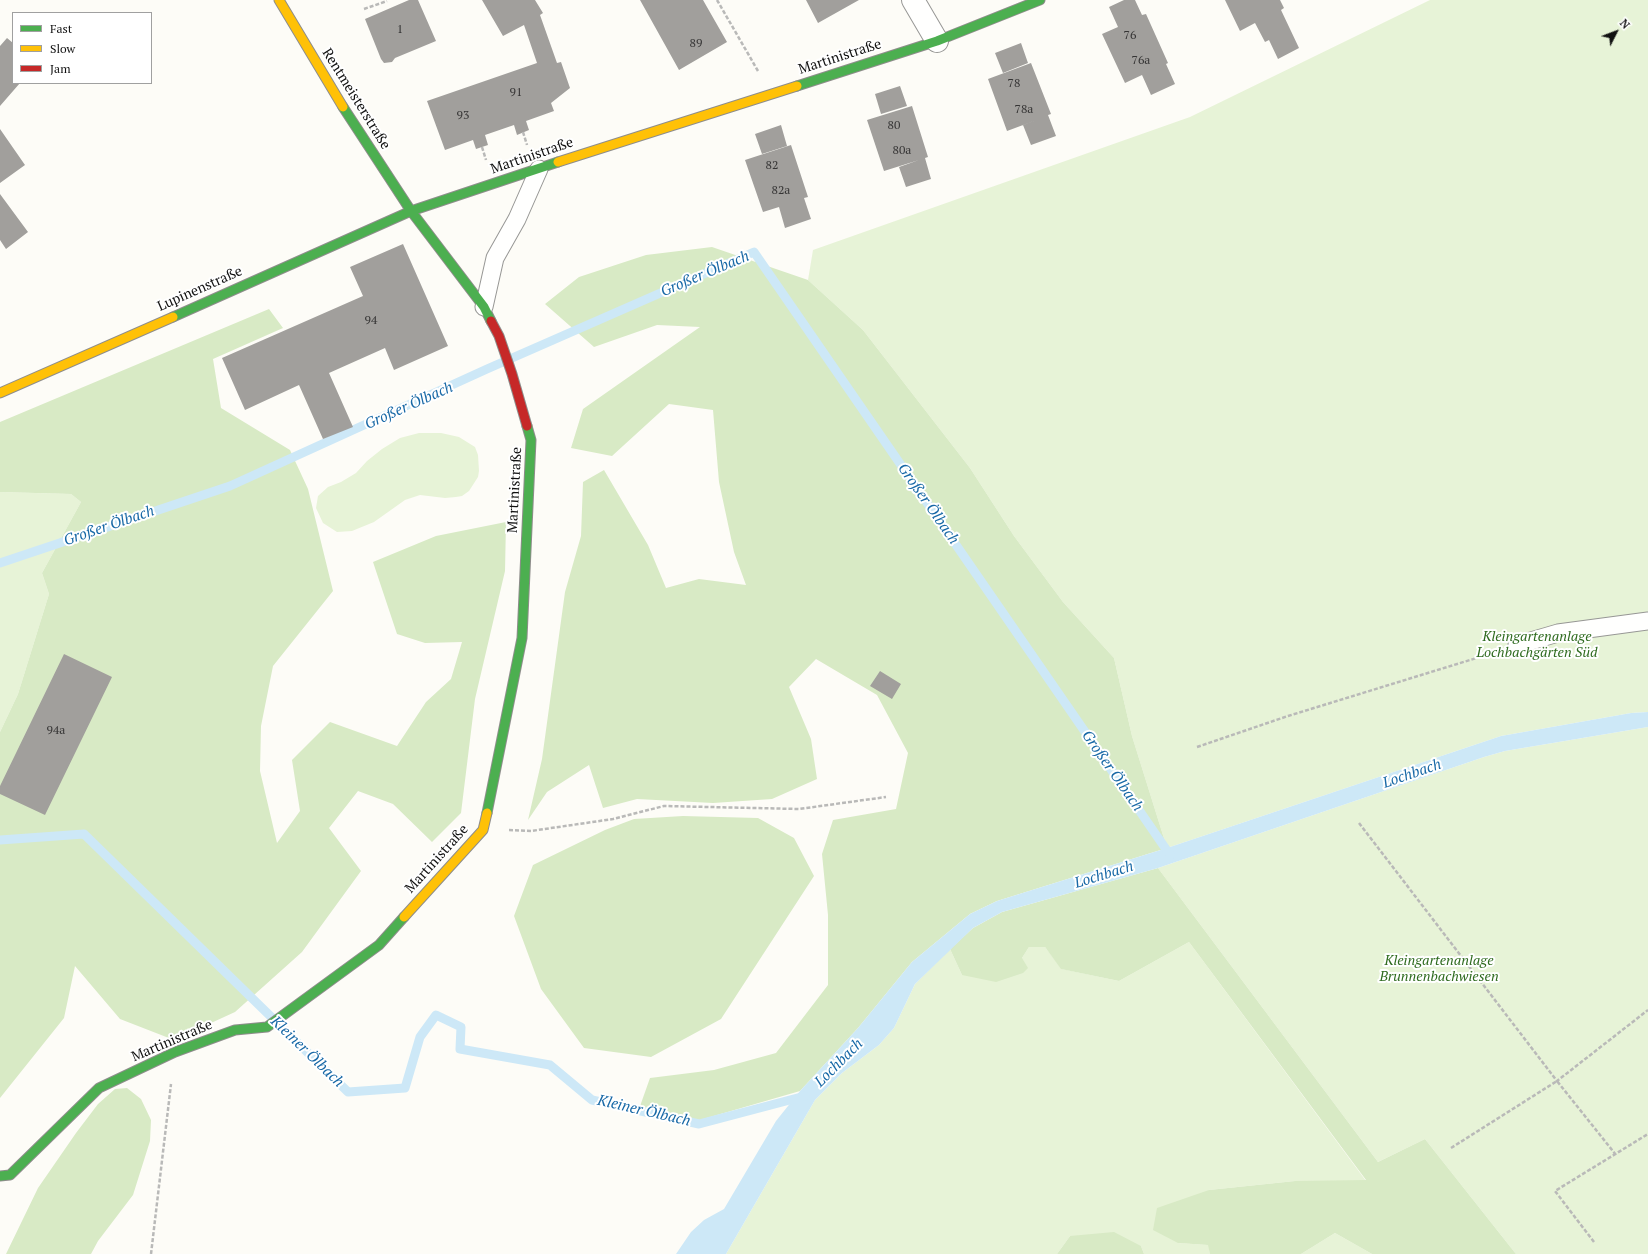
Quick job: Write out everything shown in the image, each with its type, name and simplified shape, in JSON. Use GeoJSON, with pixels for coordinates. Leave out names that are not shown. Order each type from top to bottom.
{"type":"FeatureCollection","features":[{"type":"Feature","properties":{"kind":"street","name":"Rentmeisterstraße"},"geometry":{"type":"LineString","coordinates":[[279,0],[350,119],[412,211]]}},
{"type":"Feature","properties":{"kind":"street"},"geometry":{"type":"LineString","coordinates":[[913,0],[936,41]]}},
{"type":"Feature","properties":{"kind":"street","name":"Martinistraße"},"geometry":{"type":"LineString","coordinates":[[0,1176],[10,1175],[99,1088],[175,1052],[235,1030],[267,1027],[379,945],[483,830],[522,638],[531,440],[512,374],[499,336],[484,307],[412,211],[936,41],[1040,0]]}},
{"type":"Feature","properties":{"kind":"street","name":"Lupinenstraße"},"geometry":{"type":"LineString","coordinates":[[0,393],[412,211]]}},
{"type":"Feature","properties":{"kind":"lane"},"geometry":{"type":"LineString","coordinates":[[484,307],[495,258],[517,219],[539,169]]}},
{"type":"Feature","properties":{"kind":"lane"},"geometry":{"type":"LineString","coordinates":[[1517,645],[1558,633],[1648,621]]}},
{"type":"Feature","properties":{"kind":"path"},"geometry":{"type":"LineString","coordinates":[[718,0],[771,94]]}},
{"type":"Feature","properties":{"kind":"path"},"geometry":{"type":"LineString","coordinates":[[364,9],[387,1]]}},
{"type":"Feature","properties":{"kind":"path"},"geometry":{"type":"LineString","coordinates":[[1197,747],[1288,716],[1517,645]]}},
{"type":"Feature","properties":{"kind":"path"},"geometry":{"type":"LineString","coordinates":[[483,830],[531,831],[614,819],[664,806],[799,809],[886,797]]}},
{"type":"Feature","properties":{"kind":"path"},"geometry":{"type":"LineString","coordinates":[[1359,823],[1557,1081],[1616,1155]]}},
{"type":"Feature","properties":{"kind":"path"},"geometry":{"type":"LineString","coordinates":[[1451,1148],[1557,1081],[1648,1010]]}},
{"type":"Feature","properties":{"kind":"path"},"geometry":{"type":"LineString","coordinates":[[151,1254],[175,1052]]}},
{"type":"Feature","properties":{"kind":"path"},"geometry":{"type":"LineString","coordinates":[[1594,1242],[1555,1191],[1648,1134]]}},
{"type":"Feature","properties":{"kind":"green space","name":"Kleingartenanlage Lochbachgärten Süd"},"geometry":{"type":"Polygon","coordinates":[[[1430,0],[1648,0],[1648,712],[1631,713],[1501,736],[1167,848],[1132,736],[1114,658],[1063,602],[1014,536],[970,468],[863,330],[808,280],[813,250],[1190,117],[1430,0]]]}},
{"type":"Feature","properties":{"kind":"green space"},"geometry":{"type":"Polygon","coordinates":[[[712,247],[808,280],[863,330],[970,468],[1014,536],[1063,602],[1114,658],[1132,736],[1167,848],[997,901],[970,914],[912,962],[858,1028],[800,1091],[700,1120],[639,1109],[650,1078],[714,1070],[776,1053],[828,985],[828,915],[822,854],[833,820],[896,809],[908,753],[877,695],[816,659],[789,687],[811,739],[817,779],[772,799],[713,803],[637,799],[603,808],[589,765],[547,792],[528,820],[542,759],[565,592],[581,536],[583,482],[604,470],[648,545],[666,588],[699,579],[746,585],[734,552],[719,482],[713,410],[669,404],[612,456],[571,448],[583,409],[700,327],[657,325],[594,347],[545,304],[579,277],[646,255],[712,247]]]}},
{"type":"Feature","properties":{"kind":"green space"},"geometry":{"type":"Polygon","coordinates":[[[269,309],[283,328],[213,359],[221,408],[290,450],[308,489],[333,591],[273,666],[261,726],[260,771],[277,843],[300,811],[292,760],[330,722],[397,746],[426,702],[451,679],[462,642],[425,643],[397,634],[373,562],[436,536],[506,522],[505,571],[475,699],[461,813],[432,842],[393,804],[358,791],[329,828],[361,871],[302,952],[235,1012],[174,1040],[120,1019],[75,966],[64,1018],[0,1098],[0,732],[18,694],[49,594],[42,573],[81,502],[71,494],[0,492],[0,422],[269,309]]]}},
{"type":"Feature","properties":{"kind":"green space"},"geometry":{"type":"Polygon","coordinates":[[[419,433],[441,433],[459,437],[475,447],[478,455],[479,471],[478,477],[469,491],[462,496],[456,497],[445,498],[420,495],[405,500],[374,522],[352,531],[337,532],[323,523],[316,508],[318,496],[328,487],[341,482],[356,473],[367,461],[382,449],[400,438],[419,433]]]}},
{"type":"Feature","properties":{"kind":"green space"},"geometry":{"type":"Polygon","coordinates":[[[0,492],[71,494],[81,502],[42,573],[49,594],[18,694],[0,732],[0,492]]]}},
{"type":"Feature","properties":{"kind":"green space","name":"Kleingartenanlage Brunnenbachwiesen"},"geometry":{"type":"Polygon","coordinates":[[[1648,727],[1648,1254],[1516,1254],[1425,1139],[1378,1162],[1158,868],[1484,757],[1505,751],[1648,727]]]}},
{"type":"Feature","properties":{"kind":"green space"},"geometry":{"type":"Polygon","coordinates":[[[683,816],[758,818],[794,838],[814,876],[721,1019],[651,1057],[584,1048],[541,989],[514,916],[533,865],[605,830],[634,819],[683,816]]]}},
{"type":"Feature","properties":{"kind":"green space"},"geometry":{"type":"Polygon","coordinates":[[[1158,868],[1378,1162],[1425,1139],[1516,1254],[1372,1254],[1335,1233],[1301,1254],[1210,1254],[1208,1245],[1178,1243],[1153,1230],[1157,1208],[1209,1190],[1295,1181],[1366,1180],[1189,942],[1119,981],[1061,969],[1045,947],[1029,947],[1022,958],[1028,968],[1023,973],[996,982],[962,975],[950,949],[973,928],[1002,912],[1158,868]]]}},
{"type":"Feature","properties":{"kind":"green space"},"geometry":{"type":"Polygon","coordinates":[[[1189,942],[1366,1181],[1295,1181],[1209,1190],[1178,1243],[1209,1245],[1210,1254],[1144,1254],[1141,1246],[1070,1236],[1057,1254],[726,1254],[815,1100],[842,1073],[879,1045],[894,1028],[915,984],[950,949],[962,975],[1022,958],[1029,947],[1045,947],[1062,969],[1119,981],[1189,942]]]}},
{"type":"Feature","properties":{"kind":"green space"},"geometry":{"type":"Polygon","coordinates":[[[127,1088],[141,1099],[151,1120],[150,1141],[133,1195],[98,1241],[91,1254],[6,1254],[38,1188],[76,1133],[98,1104],[115,1089],[127,1088]]]}},
{"type":"Feature","properties":{"kind":"green space"},"geometry":{"type":"Polygon","coordinates":[[[1114,1232],[1141,1246],[1144,1254],[1057,1254],[1070,1236],[1114,1232]]]}},
{"type":"Feature","properties":{"kind":"green space"},"geometry":{"type":"Polygon","coordinates":[[[1335,1233],[1372,1254],[1301,1254],[1335,1233]]]}},
{"type":"Feature","properties":{"kind":"water","name":"Lochbach"},"geometry":{"type":"Polygon","coordinates":[[[1648,712],[1648,727],[1505,751],[1484,757],[1158,868],[1002,912],[973,928],[915,984],[894,1028],[879,1045],[842,1073],[815,1100],[726,1254],[676,1254],[691,1232],[704,1220],[724,1209],[776,1121],[800,1091],[858,1028],[912,962],[970,914],[997,901],[1167,848],[1501,736],[1631,713],[1648,712]]]}},
{"type":"Feature","properties":{"kind":"building"},"geometry":{"type":"Polygon","coordinates":[[[409,0],[418,0],[436,41],[395,58],[392,62],[384,63],[365,19],[409,0]]]}},
{"type":"Feature","properties":{"kind":"building"},"geometry":{"type":"Polygon","coordinates":[[[482,0],[535,0],[543,13],[540,15],[557,63],[561,62],[570,88],[551,103],[554,111],[526,121],[529,130],[517,135],[514,125],[485,135],[488,145],[476,149],[473,140],[445,150],[427,101],[537,63],[524,25],[503,36],[482,0]]]}},
{"type":"Feature","properties":{"kind":"building"},"geometry":{"type":"Polygon","coordinates":[[[640,0],[703,0],[727,42],[679,70],[640,0]]]}},
{"type":"Feature","properties":{"kind":"building"},"geometry":{"type":"Polygon","coordinates":[[[806,0],[859,0],[818,23],[806,0]]]}},
{"type":"Feature","properties":{"kind":"building"},"geometry":{"type":"Polygon","coordinates":[[[1124,0],[1135,0],[1142,15],[1146,14],[1168,63],[1166,64],[1175,84],[1151,95],[1142,75],[1125,83],[1102,34],[1118,27],[1109,7],[1124,0]]]}},
{"type":"Feature","properties":{"kind":"building"},"geometry":{"type":"Polygon","coordinates":[[[1225,0],[1280,0],[1284,8],[1281,10],[1299,48],[1278,59],[1269,40],[1265,42],[1255,23],[1240,31],[1225,0]]]}},
{"type":"Feature","properties":{"kind":"building"},"geometry":{"type":"Polygon","coordinates":[[[7,38],[12,42],[12,84],[19,84],[0,106],[0,46],[7,38]]]}},
{"type":"Feature","properties":{"kind":"building"},"geometry":{"type":"Polygon","coordinates":[[[1021,43],[1028,63],[1003,73],[995,53],[1021,43]]]}},
{"type":"Feature","properties":{"kind":"building"},"geometry":{"type":"Polygon","coordinates":[[[1031,63],[1051,114],[1048,115],[1056,136],[1031,145],[1023,125],[1007,131],[988,79],[1031,63]]]}},
{"type":"Feature","properties":{"kind":"building"},"geometry":{"type":"Polygon","coordinates":[[[900,86],[907,106],[881,114],[875,94],[900,86]]]}},
{"type":"Feature","properties":{"kind":"building"},"geometry":{"type":"Polygon","coordinates":[[[912,106],[928,157],[925,158],[931,179],[906,187],[899,167],[919,160],[884,171],[867,120],[912,106]]]}},
{"type":"Feature","properties":{"kind":"building"},"geometry":{"type":"Polygon","coordinates":[[[781,125],[787,146],[762,154],[755,134],[781,125]]]}},
{"type":"Feature","properties":{"kind":"building"},"geometry":{"type":"Polygon","coordinates":[[[0,129],[25,165],[0,183],[0,129]]]}},
{"type":"Feature","properties":{"kind":"building"},"geometry":{"type":"Polygon","coordinates":[[[791,145],[808,197],[804,198],[811,219],[785,228],[779,207],[763,212],[745,160],[791,145]]]}},
{"type":"Feature","properties":{"kind":"building"},"geometry":{"type":"Polygon","coordinates":[[[0,194],[28,232],[6,249],[0,240],[0,194]]]}},
{"type":"Feature","properties":{"kind":"building"},"geometry":{"type":"Polygon","coordinates":[[[403,244],[448,346],[394,370],[385,348],[329,373],[353,427],[323,439],[299,385],[245,410],[222,358],[363,296],[350,267],[403,244]]]}},
{"type":"Feature","properties":{"kind":"building"},"geometry":{"type":"Polygon","coordinates":[[[64,654],[112,677],[45,815],[0,794],[0,786],[64,654]]]}},
{"type":"Feature","properties":{"kind":"building"},"geometry":{"type":"Polygon","coordinates":[[[880,671],[901,684],[892,699],[870,686],[880,671]]]}},
{"type":"Feature","properties":{"kind":"waterway","name":"Großer Ölbach"},"geometry":{"type":"LineString","coordinates":[[0,563],[230,486],[487,369],[754,252],[1170,855]]}},
{"type":"Feature","properties":{"kind":"waterway","name":"Kleiner Ölbach"},"geometry":{"type":"LineString","coordinates":[[0,840],[84,834],[348,1092],[405,1088],[420,1037],[436,1015],[461,1027],[460,1049],[550,1065],[592,1100],[699,1124],[805,1096]]}},
{"type":"Feature","properties":{"kind":"traffic: fast"},"geometry":{"type":"LineString","coordinates":[[797,86],[937,41],[1040,0]]}},
{"type":"Feature","properties":{"kind":"traffic: fast"},"geometry":{"type":"LineString","coordinates":[[343,107],[411,211],[484,307],[491,321]]}},
{"type":"Feature","properties":{"kind":"traffic: fast"},"geometry":{"type":"LineString","coordinates":[[173,317],[411,211],[558,162]]}},
{"type":"Feature","properties":{"kind":"traffic: fast"},"geometry":{"type":"LineString","coordinates":[[487,813],[522,638],[531,440],[527,426]]}},
{"type":"Feature","properties":{"kind":"traffic: fast"},"geometry":{"type":"LineString","coordinates":[[0,1176],[10,1175],[99,1088],[175,1052],[235,1030],[267,1027],[379,945],[404,917]]}},
{"type":"Feature","properties":{"kind":"traffic: slow"},"geometry":{"type":"LineString","coordinates":[[279,0],[343,107]]}},
{"type":"Feature","properties":{"kind":"traffic: slow"},"geometry":{"type":"LineString","coordinates":[[558,162],[797,86]]}},
{"type":"Feature","properties":{"kind":"traffic: slow"},"geometry":{"type":"LineString","coordinates":[[0,393],[173,317]]}},
{"type":"Feature","properties":{"kind":"traffic: slow"},"geometry":{"type":"LineString","coordinates":[[404,917],[483,830],[487,813]]}},
{"type":"Feature","properties":{"kind":"traffic: jam"},"geometry":{"type":"LineString","coordinates":[[491,321],[499,336],[527,426]]}}]}
